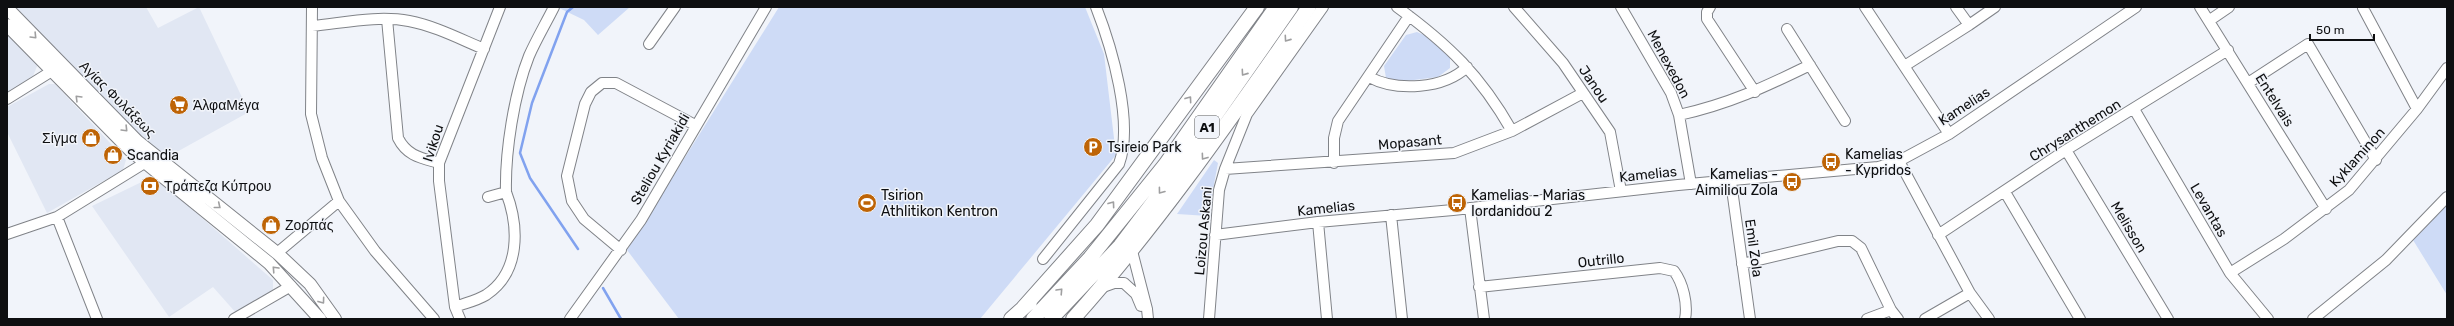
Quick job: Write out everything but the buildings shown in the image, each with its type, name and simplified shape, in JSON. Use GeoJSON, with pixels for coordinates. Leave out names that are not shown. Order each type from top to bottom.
{"type":"FeatureCollection","features":[{"type":"Feature","properties":{"kind":"highway"},"geometry":{"type":"LineString","coordinates":[[1023,308],[1097,225],[1256,7]]}},
{"type":"Feature","properties":{"kind":"highway","name":"A1"},"geometry":{"type":"LineString","coordinates":[[1033,319],[1090,258],[1165,165],[1276,7]]}},
{"type":"Feature","properties":{"kind":"highway","name":"A1"},"geometry":{"type":"LineString","coordinates":[[1051,319],[1126,248],[1170,180],[1291,7]]}},
{"type":"Feature","properties":{"kind":"highway"},"geometry":{"type":"LineString","coordinates":[[1067,319],[1104,273],[1202,160],[1309,7]]}},
{"type":"Feature","properties":{"kind":"highway"},"geometry":{"type":"LineString","coordinates":[[1011,319],[1142,194]]}},
{"type":"Feature","properties":{"kind":"highway"},"geometry":{"type":"LineString","coordinates":[[1073,319],[1100,288],[1126,248]]}},
{"type":"Feature","properties":{"kind":"main road","name":"Αγίας Φυλάξεως"},"geometry":{"type":"LineString","coordinates":[[7,8],[137,142],[151,159],[269,263],[320,319]]}},
{"type":"Feature","properties":{"kind":"main road","name":"Αγίας Φυλάξεως"},"geometry":{"type":"LineString","coordinates":[[7,25],[115,135],[151,159],[277,253],[310,284],[335,319]]}},
{"type":"Feature","properties":{"kind":"street"},"geometry":{"type":"LineString","coordinates":[[312,7],[311,114],[322,158],[339,201],[375,251],[434,319]]}},
{"type":"Feature","properties":{"kind":"street","name":"Ivikou"},"geometry":{"type":"LineString","coordinates":[[460,319],[455,307],[439,181],[439,163],[500,7]]}},
{"type":"Feature","properties":{"kind":"street"},"geometry":{"type":"LineString","coordinates":[[455,307],[487,294],[504,276],[510,264],[515,244],[515,221],[506,192],[506,173],[516,96],[529,56],[554,7]]}},
{"type":"Feature","properties":{"kind":"street"},"geometry":{"type":"LineString","coordinates":[[649,44],[675,7]]}},
{"type":"Feature","properties":{"kind":"street","name":"Steliou Kyriakidi"},"geometry":{"type":"LineString","coordinates":[[570,319],[621,250],[766,7]]}},
{"type":"Feature","properties":{"kind":"street"},"geometry":{"type":"LineString","coordinates":[[1043,259],[1119,164],[1122,154],[1125,132],[1117,76],[1112,54],[1096,7]]}},
{"type":"Feature","properties":{"kind":"street","name":"Loizou Askani"},"geometry":{"type":"LineString","coordinates":[[1210,319],[1219,190],[1225,169],[1247,114],[1323,7]]}},
{"type":"Feature","properties":{"kind":"street"},"geometry":{"type":"LineString","coordinates":[[1397,7],[1440,39],[1467,67],[1493,97],[1512,131]]}},
{"type":"Feature","properties":{"kind":"street","name":"Janou"},"geometry":{"type":"LineString","coordinates":[[1514,7],[1563,63],[1610,132],[1622,191]]}},
{"type":"Feature","properties":{"kind":"street","name":"Menexedon"},"geometry":{"type":"LineString","coordinates":[[1621,7],[1671,93],[1679,115],[1691,184]]}},
{"type":"Feature","properties":{"kind":"street"},"geometry":{"type":"LineString","coordinates":[[1710,7],[1707,12],[1707,19],[1755,92]]}},
{"type":"Feature","properties":{"kind":"street"},"geometry":{"type":"LineString","coordinates":[[1865,7],[1906,65],[1949,134]]}},
{"type":"Feature","properties":{"kind":"street"},"geometry":{"type":"LineString","coordinates":[[1956,7],[1970,25]]}},
{"type":"Feature","properties":{"kind":"street"},"geometry":{"type":"LineString","coordinates":[[1906,65],[1996,7]]}},
{"type":"Feature","properties":{"kind":"street","name":"Kamelias"},"geometry":{"type":"LineString","coordinates":[[1215,235],[1318,222],[1470,208],[1691,184],[1731,182],[1878,168],[1899,161],[1949,134],[2136,7]]}},
{"type":"Feature","properties":{"kind":"street","name":"Entelvais"},"geometry":{"type":"LineString","coordinates":[[2200,7],[2210,20],[2326,209]]}},
{"type":"Feature","properties":{"kind":"street"},"geometry":{"type":"LineString","coordinates":[[2210,20],[2229,7]]}},
{"type":"Feature","properties":{"kind":"street"},"geometry":{"type":"LineString","coordinates":[[2364,8],[2417,109]]}},
{"type":"Feature","properties":{"kind":"street"},"geometry":{"type":"LineString","coordinates":[[1334,163],[1334,138],[1338,121],[1409,16]]}},
{"type":"Feature","properties":{"kind":"street"},"geometry":{"type":"LineString","coordinates":[[312,26],[387,19],[409,21],[434,28],[484,49]]}},
{"type":"Feature","properties":{"kind":"street"},"geometry":{"type":"LineString","coordinates":[[387,19],[398,138],[403,148],[411,155],[439,163]]}},
{"type":"Feature","properties":{"kind":"street"},"geometry":{"type":"LineString","coordinates":[[1787,29],[1845,121]]}},
{"type":"Feature","properties":{"kind":"street"},"geometry":{"type":"LineString","coordinates":[[2248,83],[2308,44],[2376,160]]}},
{"type":"Feature","properties":{"kind":"street","name":"Chrysanthemon"},"geometry":{"type":"LineString","coordinates":[[1938,235],[2005,192],[2066,150],[2228,50]]}},
{"type":"Feature","properties":{"kind":"street"},"geometry":{"type":"LineString","coordinates":[[1679,115],[1713,108],[1755,92],[1810,65]]}},
{"type":"Feature","properties":{"kind":"street"},"geometry":{"type":"LineString","coordinates":[[1369,77],[1382,84],[1395,87],[1446,82],[1458,75],[1467,67]]}},
{"type":"Feature","properties":{"kind":"street","name":"Kyklaminon"},"geometry":{"type":"LineString","coordinates":[[2230,273],[2284,239],[2326,209],[2349,190],[2376,160],[2417,109],[2447,68]]}},
{"type":"Feature","properties":{"kind":"street"},"geometry":{"type":"LineString","coordinates":[[7,99],[52,71]]}},
{"type":"Feature","properties":{"kind":"street"},"geometry":{"type":"LineString","coordinates":[[621,250],[584,219],[572,201],[567,176],[585,104],[591,92],[602,82],[616,83],[695,125]]}},
{"type":"Feature","properties":{"kind":"street","name":"Mopasant"},"geometry":{"type":"LineString","coordinates":[[1225,169],[1334,163],[1454,153],[1512,131],[1583,93]]}},
{"type":"Feature","properties":{"kind":"street","name":"Levantas"},"geometry":{"type":"LineString","coordinates":[[2134,109],[2230,273],[2268,319]]}},
{"type":"Feature","properties":{"kind":"street","name":"Melisson"},"geometry":{"type":"LineString","coordinates":[[2066,150],[2168,319]]}},
{"type":"Feature","properties":{"kind":"street"},"geometry":{"type":"LineString","coordinates":[[7,234],[57,218],[151,159]]}},
{"type":"Feature","properties":{"kind":"street"},"geometry":{"type":"LineString","coordinates":[[1899,161],[1970,293],[1988,319]]}},
{"type":"Feature","properties":{"kind":"street","name":"Emil Zola"},"geometry":{"type":"LineString","coordinates":[[1731,182],[1750,319]]}},
{"type":"Feature","properties":{"kind":"street"},"geometry":{"type":"LineString","coordinates":[[488,197],[506,192]]}},
{"type":"Feature","properties":{"kind":"street"},"geometry":{"type":"LineString","coordinates":[[2005,192],[2080,319]]}},
{"type":"Feature","properties":{"kind":"street"},"geometry":{"type":"LineString","coordinates":[[2313,319],[2386,260],[2447,197]]}},
{"type":"Feature","properties":{"kind":"street"},"geometry":{"type":"LineString","coordinates":[[277,253],[339,201]]}},
{"type":"Feature","properties":{"kind":"street"},"geometry":{"type":"LineString","coordinates":[[1470,208],[1484,319]]}},
{"type":"Feature","properties":{"kind":"street"},"geometry":{"type":"LineString","coordinates":[[1391,215],[1402,319]]}},
{"type":"Feature","properties":{"kind":"street"},"geometry":{"type":"LineString","coordinates":[[57,218],[97,319]]}},
{"type":"Feature","properties":{"kind":"street"},"geometry":{"type":"LineString","coordinates":[[1318,222],[1327,319]]}},
{"type":"Feature","properties":{"kind":"street"},"geometry":{"type":"LineString","coordinates":[[1742,264],[1838,241],[1852,241],[1861,248],[1891,310],[1898,319]]}},
{"type":"Feature","properties":{"kind":"street"},"geometry":{"type":"LineString","coordinates":[[1126,248],[1148,309],[1147,319]]}},
{"type":"Feature","properties":{"kind":"street","name":"Outrillo"},"geometry":{"type":"LineString","coordinates":[[1480,287],[1660,268],[1674,271],[1681,280],[1686,312],[1685,319]]}},
{"type":"Feature","properties":{"kind":"street"},"geometry":{"type":"LineString","coordinates":[[1100,288],[1114,283],[1124,283],[1136,294],[1147,319]]}},
{"type":"Feature","properties":{"kind":"street"},"geometry":{"type":"LineString","coordinates":[[234,319],[291,286]]}},
{"type":"Feature","properties":{"kind":"street"},"geometry":{"type":"LineString","coordinates":[[1925,319],[1970,293]]}},
{"type":"Feature","properties":{"kind":"street"},"geometry":{"type":"LineString","coordinates":[[1867,319],[1891,310]]}},
{"type":"Feature","properties":{"kind":"shaded area"},"geometry":{"type":"Polygon","coordinates":[[[12,7],[146,7],[158,28],[199,7],[249,112],[164,159],[12,7]]]}},
{"type":"Feature","properties":{"kind":"shaded area"},"geometry":{"type":"Polygon","coordinates":[[[557,7],[630,7],[598,35],[584,20],[557,7]]]}},
{"type":"Feature","properties":{"kind":"shaded area","name":"Tsirion Athlitikon Kentron"},"geometry":{"type":"Polygon","coordinates":[[[779,7],[1085,7],[1104,54],[1116,155],[980,319],[679,319],[627,250],[779,7]]]}},
{"type":"Feature","properties":{"kind":"shaded area"},"geometry":{"type":"Polygon","coordinates":[[[1417,32],[1429,37],[1450,56],[1450,68],[1438,77],[1398,82],[1386,78],[1384,66],[1406,35],[1417,32]]]}},
{"type":"Feature","properties":{"kind":"shaded area"},"geometry":{"type":"Polygon","coordinates":[[[7,33],[38,64],[33,76],[7,93],[7,33]]]}},
{"type":"Feature","properties":{"kind":"shaded area"},"geometry":{"type":"Polygon","coordinates":[[[49,84],[55,84],[126,160],[123,170],[47,213],[7,132],[7,107],[49,84]]]}},
{"type":"Feature","properties":{"kind":"shaded area"},"geometry":{"type":"Polygon","coordinates":[[[1214,160],[1218,163],[1208,216],[1177,214],[1214,160]]]}},
{"type":"Feature","properties":{"kind":"shaded area"},"geometry":{"type":"Polygon","coordinates":[[[154,176],[273,280],[273,290],[237,314],[213,287],[169,317],[92,206],[154,176]]]}},
{"type":"Feature","properties":{"kind":"shaded area"},"geometry":{"type":"Polygon","coordinates":[[[2447,204],[2447,295],[2413,240],[2447,204]]]}},
{"type":"Feature","properties":{"kind":"waterway"},"geometry":{"type":"LineString","coordinates":[[573,7],[567,12],[532,103],[520,153],[530,178],[578,249]]}},
{"type":"Feature","properties":{"kind":"waterway"},"geometry":{"type":"LineString","coordinates":[[603,288],[621,319]]}},
{"type":"Feature","properties":{"kind":"place","name":"ΆλφαΜέγα"},"geometry":{"type":"Point","coordinates":[179,105]}},
{"type":"Feature","properties":{"kind":"place","name":"Σίγμα"},"geometry":{"type":"Point","coordinates":[91,138]}},
{"type":"Feature","properties":{"kind":"place","name":"Tsireio Park"},"geometry":{"type":"Point","coordinates":[1093,147]}},
{"type":"Feature","properties":{"kind":"place","name":"Scandia"},"geometry":{"type":"Point","coordinates":[113,155]}},
{"type":"Feature","properties":{"kind":"place","name":"Kamelias - Kypridos"},"geometry":{"type":"Point","coordinates":[1831,162]}},
{"type":"Feature","properties":{"kind":"place","name":"Kamelias - Aimiliou Zola"},"geometry":{"type":"Point","coordinates":[1792,182]}},
{"type":"Feature","properties":{"kind":"place","name":"Τράπεζα Κύπρου"},"geometry":{"type":"Point","coordinates":[150,186]}},
{"type":"Feature","properties":{"kind":"place","name":"Tsirion Athlitikon Kentron"},"geometry":{"type":"Point","coordinates":[867,203]}},
{"type":"Feature","properties":{"kind":"place","name":"Kamelias - Marias Iordanidou 2"},"geometry":{"type":"Point","coordinates":[1457,203]}},
{"type":"Feature","properties":{"kind":"place","name":"Ζορπάς"},"geometry":{"type":"Point","coordinates":[271,225]}}]}
